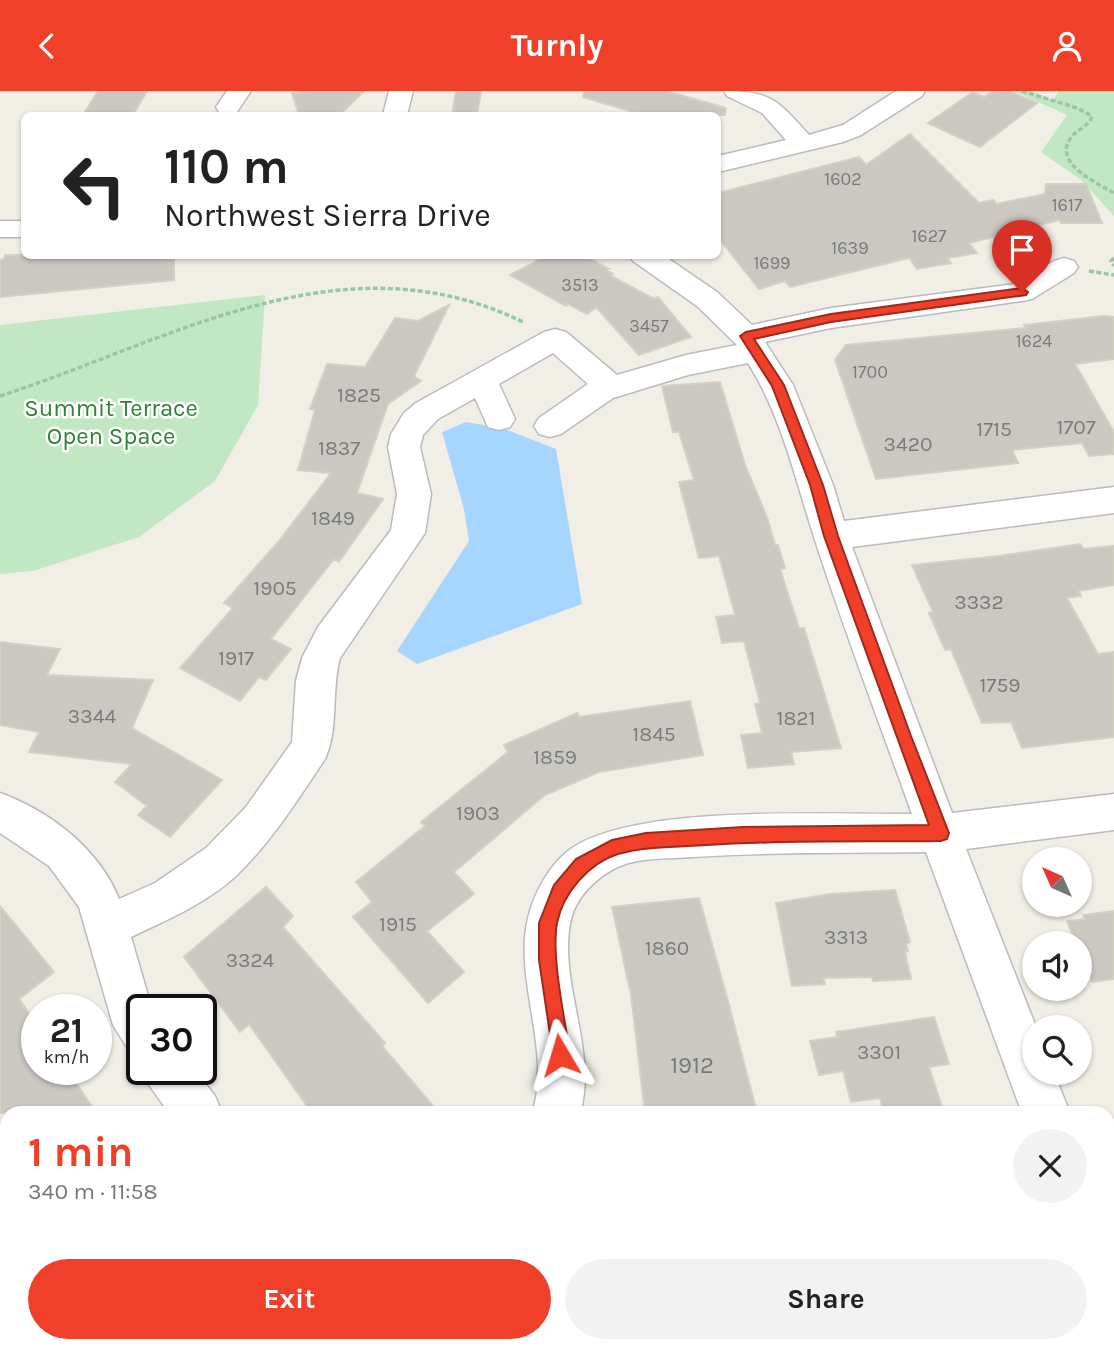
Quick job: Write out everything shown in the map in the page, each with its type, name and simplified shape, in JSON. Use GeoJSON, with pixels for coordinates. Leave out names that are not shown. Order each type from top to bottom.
{"type":"FeatureCollection","features":[{"type":"Feature","properties":{"kind":"street"},"geometry":{"type":"LineString","coordinates":[[396,112],[401,91]]}},
{"type":"Feature","properties":{"kind":"street"},"geometry":{"type":"LineString","coordinates":[[736,91],[771,108],[804,145]]}},
{"type":"Feature","properties":{"kind":"street"},"geometry":{"type":"LineString","coordinates":[[721,163],[804,145],[852,130],[913,91]]}},
{"type":"Feature","properties":{"kind":"street"},"geometry":{"type":"LineString","coordinates":[[0,229],[21,229]]}},
{"type":"Feature","properties":{"kind":"street"},"geometry":{"type":"LineString","coordinates":[[648,259],[707,299],[751,344],[778,385],[816,485],[831,536],[1043,1106]]}},
{"type":"Feature","properties":{"kind":"street"},"geometry":{"type":"LineString","coordinates":[[550,426],[611,387],[831,318],[1022,292],[1064,267]]}},
{"type":"Feature","properties":{"kind":"street"},"geometry":{"type":"LineString","coordinates":[[106,927],[170,897],[221,862],[260,820],[311,747],[315,681],[321,658],[331,638],[408,533],[414,495],[404,447],[407,433],[415,421],[427,411],[555,339],[611,387]]}},
{"type":"Feature","properties":{"kind":"street"},"geometry":{"type":"LineString","coordinates":[[479,382],[489,393],[499,419]]}},
{"type":"Feature","properties":{"kind":"street"},"geometry":{"type":"LineString","coordinates":[[831,536],[1114,500]]}},
{"type":"Feature","properties":{"kind":"street"},"geometry":{"type":"LineString","coordinates":[[0,811],[64,852],[98,898],[126,998]]}},
{"type":"Feature","properties":{"kind":"street"},"geometry":{"type":"LineString","coordinates":[[558,1106],[561,1097],[560,1055],[548,960],[548,923],[560,891],[583,865],[612,848],[646,841],[743,835],[941,833],[1114,812]]}},
{"type":"Feature","properties":{"kind":"street"},"geometry":{"type":"LineString","coordinates":[[177,1085],[193,1106]]}},
{"type":"Feature","properties":{"kind":"path"},"geometry":{"type":"LineString","coordinates":[[1022,91],[1077,108],[1092,116],[1091,121],[1068,141],[1065,150],[1075,169],[1114,193]]}},
{"type":"Feature","properties":{"kind":"path"},"geometry":{"type":"LineString","coordinates":[[1114,258],[1111,261],[1114,267]]}},
{"type":"Feature","properties":{"kind":"path"},"geometry":{"type":"LineString","coordinates":[[0,396],[219,314],[292,295],[406,287],[497,309],[555,339]]}},
{"type":"Feature","properties":{"kind":"green space"},"geometry":{"type":"Polygon","coordinates":[[[1014,91],[1031,91],[1053,100],[1059,91],[1114,91],[1114,216],[1080,179],[1041,152],[1067,115],[1014,91]]]}},
{"type":"Feature","properties":{"kind":"green space","name":"Summit Terrace Open Space"},"geometry":{"type":"Polygon","coordinates":[[[265,295],[258,405],[215,481],[139,537],[33,571],[0,574],[0,325],[265,295]]]}},
{"type":"Feature","properties":{"kind":"water"},"geometry":{"type":"Polygon","coordinates":[[[466,422],[502,428],[556,449],[582,604],[417,664],[397,651],[469,541],[464,509],[442,432],[466,422]]]}},
{"type":"Feature","properties":{"kind":"building"},"geometry":{"type":"Polygon","coordinates":[[[98,91],[147,91],[135,112],[85,112],[98,91]]]}},
{"type":"Feature","properties":{"kind":"building"},"geometry":{"type":"Polygon","coordinates":[[[364,91],[343,112],[298,112],[292,93],[364,91]]]}},
{"type":"Feature","properties":{"kind":"building"},"geometry":{"type":"Polygon","coordinates":[[[456,91],[481,91],[478,112],[452,112],[456,91]]]}},
{"type":"Feature","properties":{"kind":"building"},"geometry":{"type":"Polygon","coordinates":[[[584,91],[666,91],[726,108],[725,115],[721,115],[721,112],[633,112],[583,97],[584,91]]]}},
{"type":"Feature","properties":{"kind":"building"},"geometry":{"type":"Polygon","coordinates":[[[993,91],[1009,91],[1037,103],[980,147],[928,123],[973,92],[984,97],[993,91]]]}},
{"type":"Feature","properties":{"kind":"building"},"geometry":{"type":"Polygon","coordinates":[[[910,134],[979,203],[993,200],[997,204],[1045,194],[1046,184],[1086,184],[1102,223],[1061,223],[1059,220],[969,243],[977,253],[947,258],[951,263],[917,269],[909,258],[790,287],[785,281],[759,289],[721,241],[721,192],[859,157],[866,165],[910,134]]]}},
{"type":"Feature","properties":{"kind":"building"},"geometry":{"type":"Polygon","coordinates":[[[5,255],[21,255],[21,259],[174,259],[174,280],[0,297],[0,260],[4,259],[5,255]]]}},
{"type":"Feature","properties":{"kind":"building"},"geometry":{"type":"Polygon","coordinates":[[[540,259],[590,259],[609,269],[607,270],[613,274],[611,276],[654,299],[658,297],[691,337],[639,355],[596,307],[587,314],[568,304],[566,306],[510,275],[540,259]]]}},
{"type":"Feature","properties":{"kind":"building"},"geometry":{"type":"Polygon","coordinates":[[[449,305],[414,376],[421,381],[388,404],[357,493],[383,499],[339,562],[334,559],[271,639],[291,649],[266,680],[259,677],[240,701],[180,668],[233,608],[224,603],[279,541],[331,473],[298,470],[315,410],[310,409],[327,364],[365,367],[395,318],[418,321],[449,305]]]}},
{"type":"Feature","properties":{"kind":"building"},"geometry":{"type":"Polygon","coordinates":[[[1114,317],[1114,359],[1075,364],[1114,432],[1114,454],[1089,456],[1082,443],[1012,450],[1018,463],[876,479],[835,360],[846,345],[1026,328],[1024,325],[1114,317]]]}},
{"type":"Feature","properties":{"kind":"building"},"geometry":{"type":"Polygon","coordinates":[[[720,382],[745,465],[768,520],[775,545],[778,545],[785,568],[780,569],[799,628],[804,628],[841,748],[791,752],[794,764],[748,768],[741,735],[762,733],[755,704],[760,703],[744,641],[722,643],[716,617],[735,615],[719,556],[699,558],[679,482],[694,480],[679,432],[673,432],[662,386],[720,382]]]}},
{"type":"Feature","properties":{"kind":"building"},"geometry":{"type":"Polygon","coordinates":[[[1080,544],[1083,549],[1114,546],[1114,585],[1079,591],[1081,596],[1067,598],[1098,654],[1114,652],[1114,737],[1022,748],[1011,722],[982,723],[951,649],[945,650],[929,613],[933,612],[912,565],[1080,544]]]}},
{"type":"Feature","properties":{"kind":"building"},"geometry":{"type":"Polygon","coordinates":[[[0,642],[60,649],[47,675],[153,680],[132,728],[222,780],[170,837],[138,815],[147,806],[115,782],[132,764],[29,752],[39,732],[0,725],[0,642]]]}},
{"type":"Feature","properties":{"kind":"building"},"geometry":{"type":"Polygon","coordinates":[[[690,701],[703,755],[599,772],[545,795],[454,872],[474,894],[427,931],[464,972],[428,1003],[353,917],[372,902],[356,882],[425,826],[421,822],[508,752],[504,745],[577,713],[579,717],[690,701]]]}},
{"type":"Feature","properties":{"kind":"building"},"geometry":{"type":"Polygon","coordinates":[[[266,887],[293,916],[283,927],[385,1043],[382,1046],[433,1106],[307,1106],[249,1024],[240,1032],[217,1001],[217,994],[212,994],[184,957],[266,887]]]}},
{"type":"Feature","properties":{"kind":"building"},"geometry":{"type":"Polygon","coordinates":[[[895,890],[910,942],[906,944],[908,951],[905,952],[911,979],[873,981],[872,977],[823,978],[825,984],[792,986],[776,903],[830,894],[895,890]]]}},
{"type":"Feature","properties":{"kind":"building"},"geometry":{"type":"Polygon","coordinates":[[[699,898],[755,1106],[644,1106],[631,995],[612,907],[699,898]]]}},
{"type":"Feature","properties":{"kind":"building"},"geometry":{"type":"Polygon","coordinates":[[[0,906],[54,972],[25,994],[21,994],[19,999],[21,1085],[78,1085],[91,1106],[0,1106],[0,906]]]}},
{"type":"Feature","properties":{"kind":"building"},"geometry":{"type":"Polygon","coordinates":[[[1114,911],[1114,979],[1092,982],[1092,931],[1071,931],[1067,921],[1092,917],[1092,914],[1114,911]]]}},
{"type":"Feature","properties":{"kind":"building"},"geometry":{"type":"Polygon","coordinates":[[[934,1017],[949,1064],[929,1067],[942,1106],[882,1106],[880,1098],[851,1102],[843,1071],[819,1075],[810,1041],[837,1037],[836,1032],[934,1017]]]}},
{"type":"Feature","properties":{"kind":"route"},"geometry":{"type":"LineString","coordinates":[[560,1055],[548,960],[548,923],[560,891],[583,865],[612,848],[646,841],[743,835],[941,833],[903,736],[831,536],[816,485],[778,385],[746,336],[831,318],[1022,292]]}}]}
